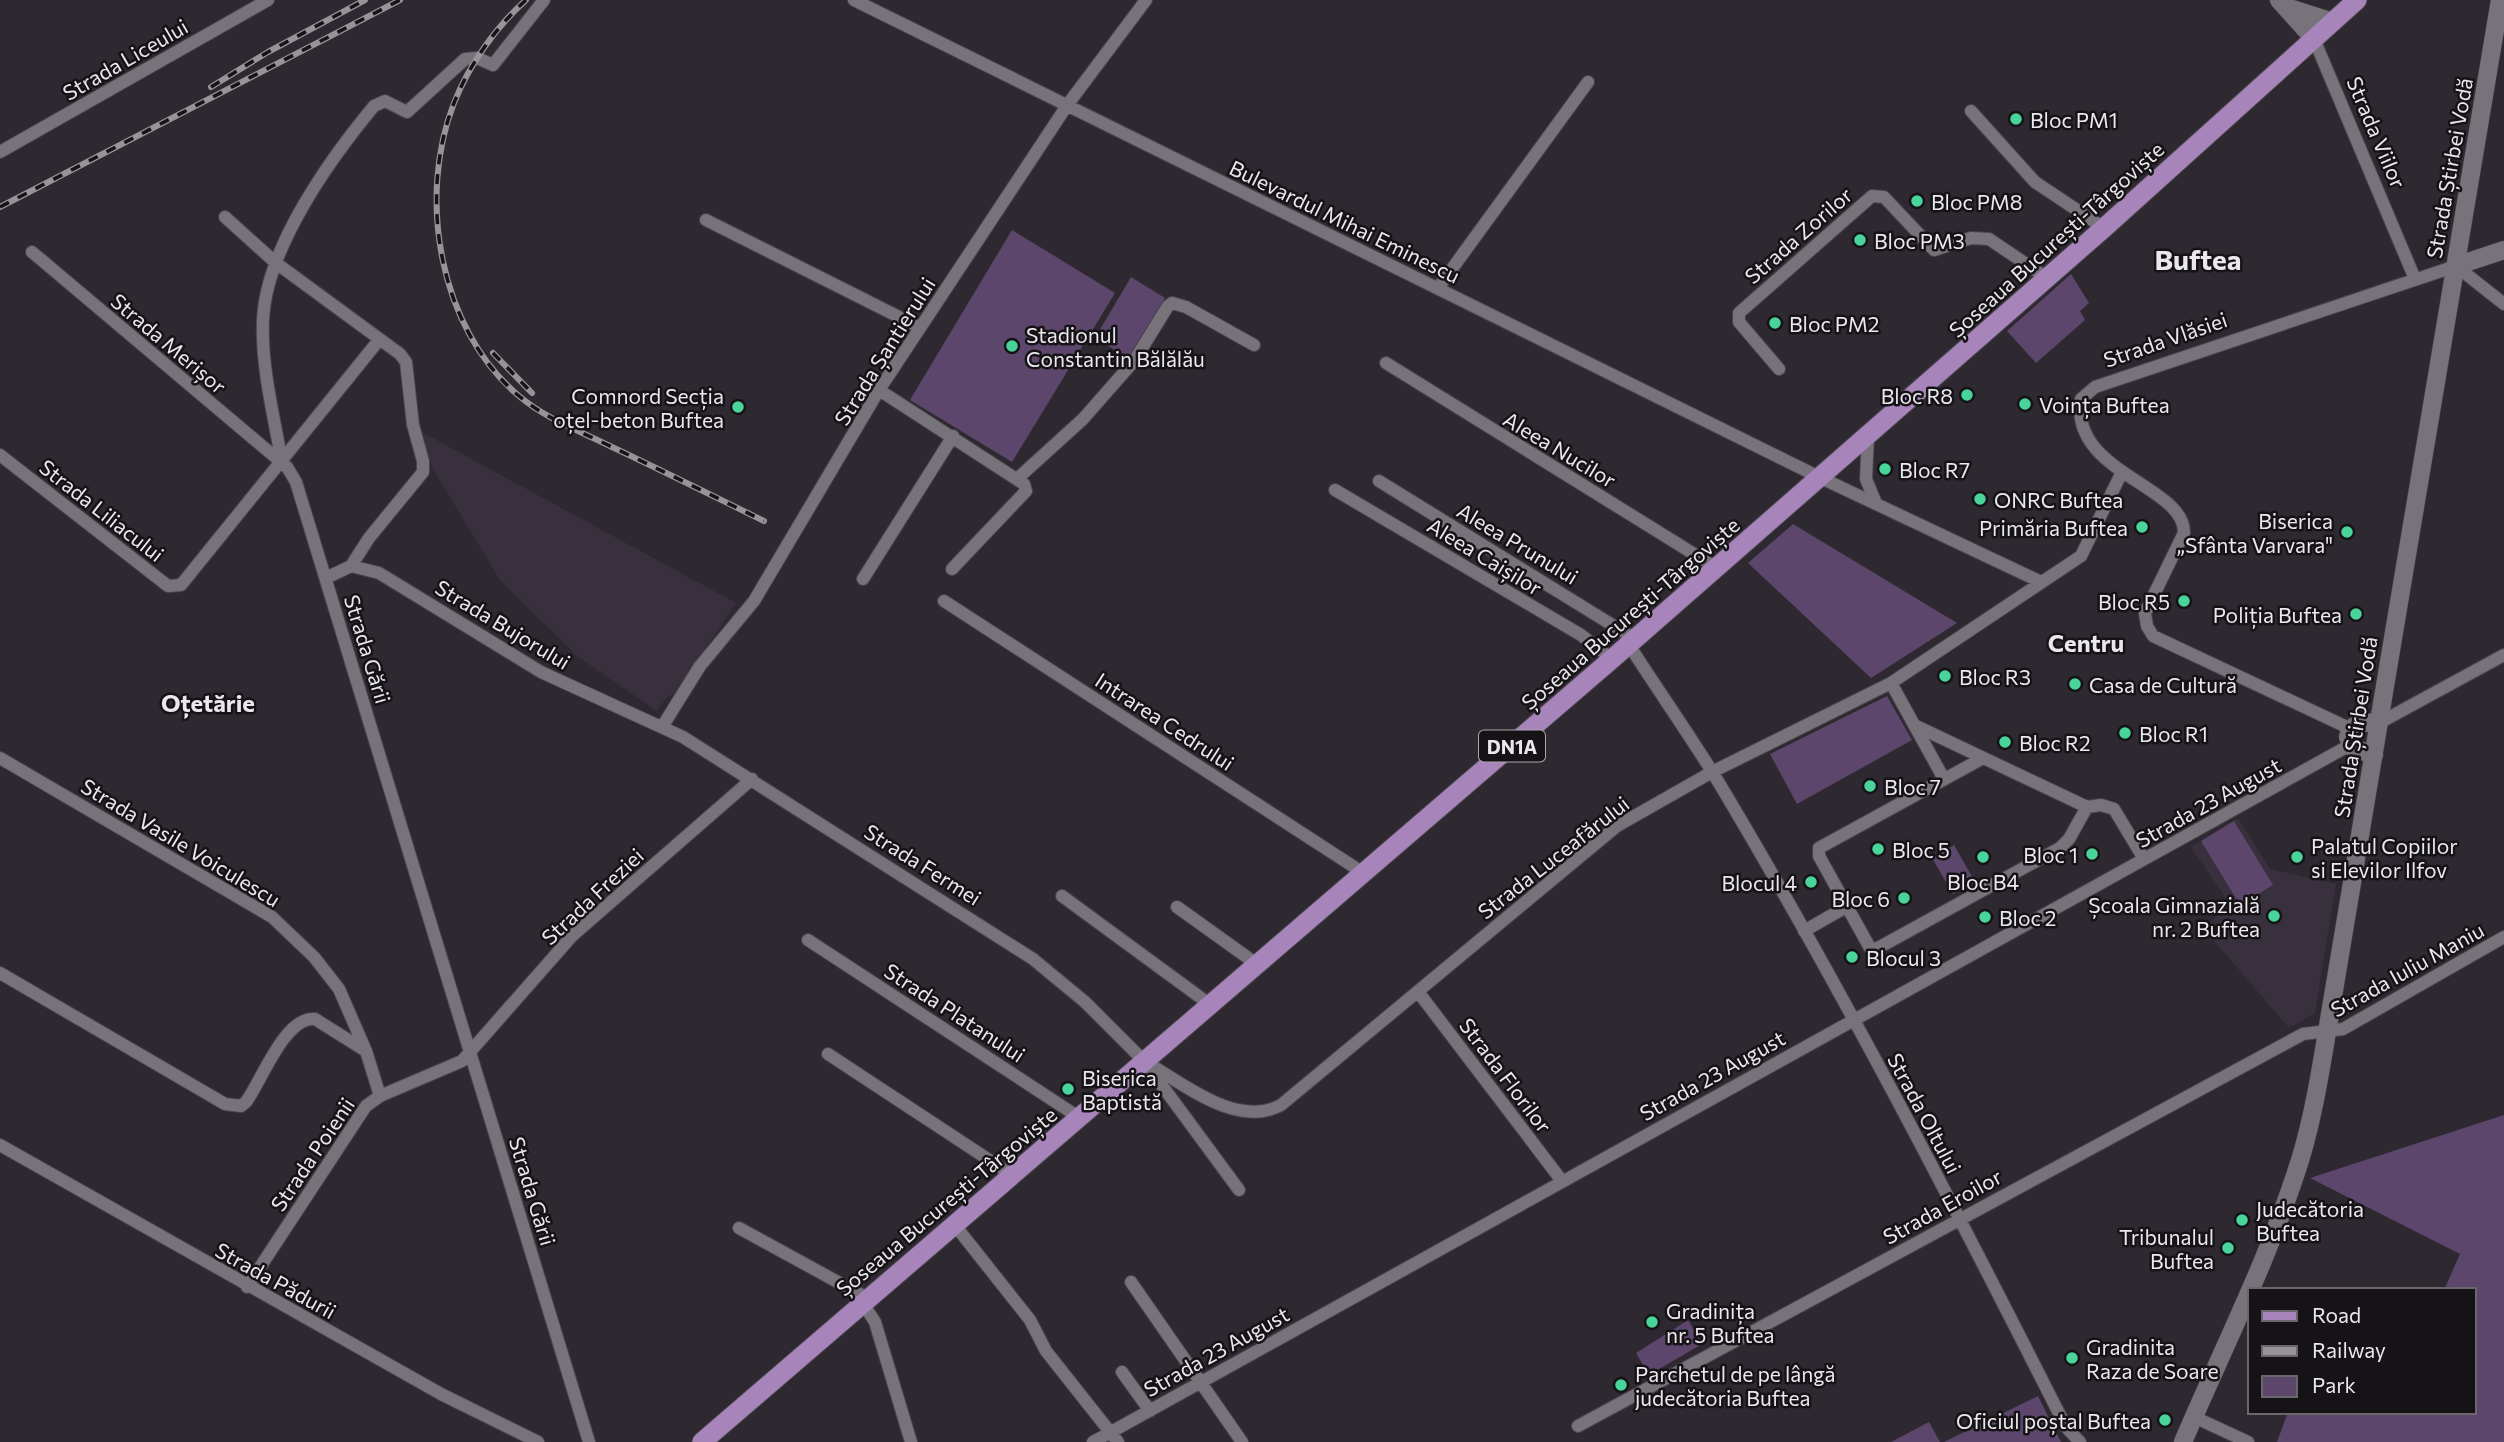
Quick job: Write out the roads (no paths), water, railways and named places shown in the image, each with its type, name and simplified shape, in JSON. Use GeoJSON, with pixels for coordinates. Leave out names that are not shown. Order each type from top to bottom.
{"type":"FeatureCollection","features":[{"type":"Feature","properties":{"kind":"main road","name":"Șoseaua București-Târgoviște"},"geometry":{"type":"LineString","coordinates":[[711,1439],[864,1300],[1212,1006],[1868,436],[2357,0]]}},
{"type":"Feature","properties":{"kind":"street","name":"Strada Liceului"},"geometry":{"type":"LineString","coordinates":[[0,152],[268,0]]}},
{"type":"Feature","properties":{"kind":"street","name":"Strada Gării"},"geometry":{"type":"LineString","coordinates":[[544,0],[493,65],[477,58],[466,59],[407,112],[385,101],[374,106],[321,173],[276,263],[264,306],[263,343],[282,463],[296,482],[589,1442]]}},
{"type":"Feature","properties":{"kind":"street","name":"Bulevardul Mihai Eminescu"},"geometry":{"type":"LineString","coordinates":[[854,0],[1819,477],[1875,501],[2041,582]]}},
{"type":"Feature","properties":{"kind":"street","name":"Strada Șantierului"},"geometry":{"type":"LineString","coordinates":[[662,727],[700,666],[754,601],[919,327],[1068,104],[1146,0]]}},
{"type":"Feature","properties":{"kind":"street","name":"Strada Știrbei Vodă"},"geometry":{"type":"LineString","coordinates":[[2183,1442],[2292,1182],[2309,1122],[2327,1032],[2500,0]]}},
{"type":"Feature","properties":{"kind":"street","name":"Strada Viilor"},"geometry":{"type":"LineString","coordinates":[[2284,4],[2333,22]]}},
{"type":"Feature","properties":{"kind":"street","name":"Strada Viilor"},"geometry":{"type":"LineString","coordinates":[[2284,4],[2314,39],[2415,279]]}},
{"type":"Feature","properties":{"kind":"street"},"geometry":{"type":"LineString","coordinates":[[1438,288],[1588,82]]}},
{"type":"Feature","properties":{"kind":"street"},"geometry":{"type":"LineString","coordinates":[[1971,111],[2035,182],[2104,228]]}},
{"type":"Feature","properties":{"kind":"street","name":"Strada Zorilor"},"geometry":{"type":"LineString","coordinates":[[1779,369],[1739,322],[1739,313],[1872,196],[1884,197],[1934,250],[1972,238],[1989,239],[2048,278]]}},
{"type":"Feature","properties":{"kind":"street"},"geometry":{"type":"LineString","coordinates":[[225,218],[276,263],[400,354],[406,362],[413,425],[424,467],[420,477],[369,538],[351,566],[326,578]]}},
{"type":"Feature","properties":{"kind":"street"},"geometry":{"type":"LineString","coordinates":[[706,220],[919,327]]}},
{"type":"Feature","properties":{"kind":"street","name":"Strada Vlăsiei"},"geometry":{"type":"LineString","coordinates":[[2351,737],[2153,636],[2145,619],[2152,594],[2184,527],[2179,514],[2168,501],[2122,472],[2099,452],[2088,436],[2080,405],[2089,390],[2504,250]]}},
{"type":"Feature","properties":{"kind":"street","name":"Strada Merișor"},"geometry":{"type":"LineString","coordinates":[[32,252],[282,463]]}},
{"type":"Feature","properties":{"kind":"street"},"geometry":{"type":"LineString","coordinates":[[2456,266],[2504,304]]}},
{"type":"Feature","properties":{"kind":"street"},"geometry":{"type":"LineString","coordinates":[[1018,478],[1100,400],[1134,361],[1172,303],[1186,307],[1254,345]]}},
{"type":"Feature","properties":{"kind":"street"},"geometry":{"type":"LineString","coordinates":[[282,463],[379,340]]}},
{"type":"Feature","properties":{"kind":"street","name":"Aleea Nucilor"},"geometry":{"type":"LineString","coordinates":[[1386,363],[1715,567]]}},
{"type":"Feature","properties":{"kind":"street"},"geometry":{"type":"LineString","coordinates":[[879,390],[1018,478],[1026,492],[952,569]]}},
{"type":"Feature","properties":{"kind":"street"},"geometry":{"type":"LineString","coordinates":[[863,579],[953,436]]}},
{"type":"Feature","properties":{"kind":"street"},"geometry":{"type":"LineString","coordinates":[[1868,436],[1866,479],[1875,501]]}},
{"type":"Feature","properties":{"kind":"street","name":"Strada Liliacului"},"geometry":{"type":"LineString","coordinates":[[0,455],[174,588],[181,585],[282,463]]}},
{"type":"Feature","properties":{"kind":"street","name":"Strada Luceafărului"},"geometry":{"type":"LineString","coordinates":[[1144,1062],[1231,1109],[1254,1114],[1264,1112],[1288,1099],[1419,993],[1610,831],[1712,772],[1891,683],[2081,556],[2122,472]]}},
{"type":"Feature","properties":{"kind":"street","name":"Aleea Prunului"},"geometry":{"type":"LineString","coordinates":[[1380,481],[1632,642]]}},
{"type":"Feature","properties":{"kind":"street","name":"Aleea Caișilor"},"geometry":{"type":"LineString","coordinates":[[1335,490],[1581,635],[1612,659]]}},
{"type":"Feature","properties":{"kind":"street","name":"Strada Bujorului"},"geometry":{"type":"LineString","coordinates":[[351,566],[379,573],[541,672],[604,703],[662,727]]}},
{"type":"Feature","properties":{"kind":"street","name":"Intrarea Cedrului"},"geometry":{"type":"LineString","coordinates":[[944,601],[1365,874]]}},
{"type":"Feature","properties":{"kind":"street","name":"Strada Oltului"},"geometry":{"type":"LineString","coordinates":[[1632,642],[1712,772],[1804,931],[1960,1218],[2066,1427],[2080,1442]]}},
{"type":"Feature","properties":{"kind":"street"},"geometry":{"type":"LineString","coordinates":[[2374,755],[2357,751],[2351,737],[2358,723],[2379,723],[2502,658]]}},
{"type":"Feature","properties":{"kind":"street"},"geometry":{"type":"LineString","coordinates":[[1891,683],[1944,779]]}},
{"type":"Feature","properties":{"kind":"street"},"geometry":{"type":"LineString","coordinates":[[1914,725],[2087,807],[2101,805],[2114,809],[2144,859]]}},
{"type":"Feature","properties":{"kind":"street","name":"Strada Fermei"},"geometry":{"type":"LineString","coordinates":[[662,727],[752,779],[1033,959],[1085,1002],[1144,1062]]}},
{"type":"Feature","properties":{"kind":"street","name":"Strada 23 August"},"geometry":{"type":"LineString","coordinates":[[1093,1442],[1115,1437],[1150,1411],[1202,1381],[2144,859],[2351,737]]}},
{"type":"Feature","properties":{"kind":"street","name":"Strada Vasile Voiculescu"},"geometry":{"type":"LineString","coordinates":[[0,758],[272,917],[292,934],[333,980],[350,1008],[380,1096]]}},
{"type":"Feature","properties":{"kind":"street"},"geometry":{"type":"LineString","coordinates":[[1983,758],[1819,848],[1819,856],[1868,945],[1876,949],[2060,848],[2087,807]]}},
{"type":"Feature","properties":{"kind":"street","name":"Strada Freziei"},"geometry":{"type":"LineString","coordinates":[[471,1053],[572,936],[752,779]]}},
{"type":"Feature","properties":{"kind":"street"},"geometry":{"type":"LineString","coordinates":[[1062,896],[1212,1006]]}},
{"type":"Feature","properties":{"kind":"street"},"geometry":{"type":"LineString","coordinates":[[1177,907],[1258,965]]}},
{"type":"Feature","properties":{"kind":"street"},"geometry":{"type":"LineString","coordinates":[[1804,931],[1846,907]]}},
{"type":"Feature","properties":{"kind":"street","name":"Strada Iuliu Maniu"},"geometry":{"type":"LineString","coordinates":[[2327,1032],[2343,1029],[2504,937]]}},
{"type":"Feature","properties":{"kind":"street","name":"Strada Platanului"},"geometry":{"type":"LineString","coordinates":[[808,940],[1080,1118]]}},
{"type":"Feature","properties":{"kind":"street"},"geometry":{"type":"LineString","coordinates":[[0,973],[233,1107],[246,1102],[289,1030],[302,1020],[315,1020],[366,1051]]}},
{"type":"Feature","properties":{"kind":"street","name":"Strada Florilor"},"geometry":{"type":"LineString","coordinates":[[1419,993],[1562,1181]]}},
{"type":"Feature","properties":{"kind":"street","name":"Strada Eroilor"},"geometry":{"type":"LineString","coordinates":[[1578,1426],[2303,1034],[2327,1032]]}},
{"type":"Feature","properties":{"kind":"street","name":"Strada Poienii"},"geometry":{"type":"LineString","coordinates":[[247,1287],[353,1122],[380,1096],[462,1061],[471,1053]]}},
{"type":"Feature","properties":{"kind":"street"},"geometry":{"type":"LineString","coordinates":[[828,1054],[1012,1175]]}},
{"type":"Feature","properties":{"kind":"street"},"geometry":{"type":"LineString","coordinates":[[1144,1062],[1239,1190]]}},
{"type":"Feature","properties":{"kind":"street","name":"Strada Pădurii"},"geometry":{"type":"LineString","coordinates":[[0,1145],[247,1287],[441,1394],[538,1442]]}},
{"type":"Feature","properties":{"kind":"street"},"geometry":{"type":"LineString","coordinates":[[954,1224],[1030,1320],[1046,1351],[1080,1398],[1115,1437]]}},
{"type":"Feature","properties":{"kind":"street"},"geometry":{"type":"LineString","coordinates":[[739,1227],[864,1300],[875,1322],[911,1442]]}},
{"type":"Feature","properties":{"kind":"street"},"geometry":{"type":"LineString","coordinates":[[1131,1282],[1242,1442]]}},
{"type":"Feature","properties":{"kind":"street"},"geometry":{"type":"LineString","coordinates":[[1122,1372],[1150,1411]]}},
{"type":"Feature","properties":{"kind":"street"},"geometry":{"type":"LineString","coordinates":[[2194,1417],[2248,1442]]}},
{"type":"Feature","properties":{"kind":"street"},"geometry":{"type":"LineString","coordinates":[[2066,1427],[2094,1442]]}},
{"type":"Feature","properties":{"kind":"railway"},"geometry":{"type":"LineString","coordinates":[[211,87],[268,52],[365,0]]}},
{"type":"Feature","properties":{"kind":"railway"},"geometry":{"type":"LineString","coordinates":[[0,207],[400,0]]}},
{"type":"Feature","properties":{"kind":"railway"},"geometry":{"type":"LineString","coordinates":[[526,0],[504,23],[475,61],[454,103],[443,140],[437,179],[437,219],[443,260],[454,299],[470,335],[492,368],[519,396],[540,411],[764,521]]}},
{"type":"Feature","properties":{"kind":"railway"},"geometry":{"type":"LineString","coordinates":[[493,353],[532,393]]}},
{"type":"Feature","properties":{"kind":"place","name":"Bloc PM1"},"geometry":{"type":"Point","coordinates":[2016,119]}},
{"type":"Feature","properties":{"kind":"place","name":"Bloc PM8"},"geometry":{"type":"Point","coordinates":[1917,201]}},
{"type":"Feature","properties":{"kind":"place","name":"Bloc PM3"},"geometry":{"type":"Point","coordinates":[1860,240]}},
{"type":"Feature","properties":{"kind":"place","name":"Bloc PM2"},"geometry":{"type":"Point","coordinates":[1775,323]}},
{"type":"Feature","properties":{"kind":"place","name":"Stadionul Constantin Bălălău"},"geometry":{"type":"Point","coordinates":[1012,346]}},
{"type":"Feature","properties":{"kind":"place","name":"Bloc R8"},"geometry":{"type":"Point","coordinates":[1967,395]}},
{"type":"Feature","properties":{"kind":"place","name":"Voința Buftea"},"geometry":{"type":"Point","coordinates":[2025,404]}},
{"type":"Feature","properties":{"kind":"place","name":"Comnord Secția oțel-beton Buftea"},"geometry":{"type":"Point","coordinates":[738,407]}},
{"type":"Feature","properties":{"kind":"place","name":"Bloc R7"},"geometry":{"type":"Point","coordinates":[1885,469]}},
{"type":"Feature","properties":{"kind":"place","name":"ONRC Buftea"},"geometry":{"type":"Point","coordinates":[1980,499]}},
{"type":"Feature","properties":{"kind":"place","name":"Primăria Buftea"},"geometry":{"type":"Point","coordinates":[2142,527]}},
{"type":"Feature","properties":{"kind":"place","name":"Biserica „Sfânta Varvara\""},"geometry":{"type":"Point","coordinates":[2347,532]}},
{"type":"Feature","properties":{"kind":"place","name":"Bloc R5"},"geometry":{"type":"Point","coordinates":[2184,601]}},
{"type":"Feature","properties":{"kind":"place","name":"Poliția Buftea"},"geometry":{"type":"Point","coordinates":[2356,614]}},
{"type":"Feature","properties":{"kind":"place","name":"Bloc R3"},"geometry":{"type":"Point","coordinates":[1945,676]}},
{"type":"Feature","properties":{"kind":"place","name":"Casa de Cultură"},"geometry":{"type":"Point","coordinates":[2075,684]}},
{"type":"Feature","properties":{"kind":"place","name":"Bloc R1"},"geometry":{"type":"Point","coordinates":[2125,733]}},
{"type":"Feature","properties":{"kind":"place","name":"Bloc R2"},"geometry":{"type":"Point","coordinates":[2005,742]}},
{"type":"Feature","properties":{"kind":"place","name":"Bloc 7"},"geometry":{"type":"Point","coordinates":[1870,786]}},
{"type":"Feature","properties":{"kind":"place","name":"Bloc 5"},"geometry":{"type":"Point","coordinates":[1878,849]}},
{"type":"Feature","properties":{"kind":"place","name":"Bloc 1"},"geometry":{"type":"Point","coordinates":[2092,854]}},
{"type":"Feature","properties":{"kind":"place","name":"Bloc B4"},"geometry":{"type":"Point","coordinates":[1983,857]}},
{"type":"Feature","properties":{"kind":"place","name":"Palatul Copiilor si Elevilor Ilfov"},"geometry":{"type":"Point","coordinates":[2297,857]}},
{"type":"Feature","properties":{"kind":"place","name":"Blocul 4"},"geometry":{"type":"Point","coordinates":[1811,882]}},
{"type":"Feature","properties":{"kind":"place","name":"Bloc 6"},"geometry":{"type":"Point","coordinates":[1904,898]}},
{"type":"Feature","properties":{"kind":"place","name":"Școala Gimnazială nr. 2 Buftea"},"geometry":{"type":"Point","coordinates":[2274,916]}},
{"type":"Feature","properties":{"kind":"place","name":"Bloc 2"},"geometry":{"type":"Point","coordinates":[1985,917]}},
{"type":"Feature","properties":{"kind":"place","name":"Blocul 3"},"geometry":{"type":"Point","coordinates":[1852,957]}},
{"type":"Feature","properties":{"kind":"place","name":"Biserica Baptistă"},"geometry":{"type":"Point","coordinates":[1068,1089]}},
{"type":"Feature","properties":{"kind":"place","name":"Judecătoria Buftea"},"geometry":{"type":"Point","coordinates":[2242,1220]}},
{"type":"Feature","properties":{"kind":"place","name":"Tribunalul Buftea"},"geometry":{"type":"Point","coordinates":[2228,1248]}},
{"type":"Feature","properties":{"kind":"place","name":"Gradinița nr. 5 Buftea"},"geometry":{"type":"Point","coordinates":[1652,1322]}},
{"type":"Feature","properties":{"kind":"place","name":"Gradinita Raza de Soare"},"geometry":{"type":"Point","coordinates":[2072,1358]}},
{"type":"Feature","properties":{"kind":"place","name":"Parchetul de pe lângă judecătoria Buftea"},"geometry":{"type":"Point","coordinates":[1621,1385]}},
{"type":"Feature","properties":{"kind":"place","name":"Oficiul poștal Buftea"},"geometry":{"type":"Point","coordinates":[2165,1420]}},
{"type":"Feature","properties":{"kind":"district","name":"Buftea"},"geometry":{"type":"Point","coordinates":[2198,259]}},
{"type":"Feature","properties":{"kind":"district","name":"Centru"},"geometry":{"type":"Point","coordinates":[2086,642]}},
{"type":"Feature","properties":{"kind":"district","name":"Oțetărie"},"geometry":{"type":"Point","coordinates":[208,702]}}]}
